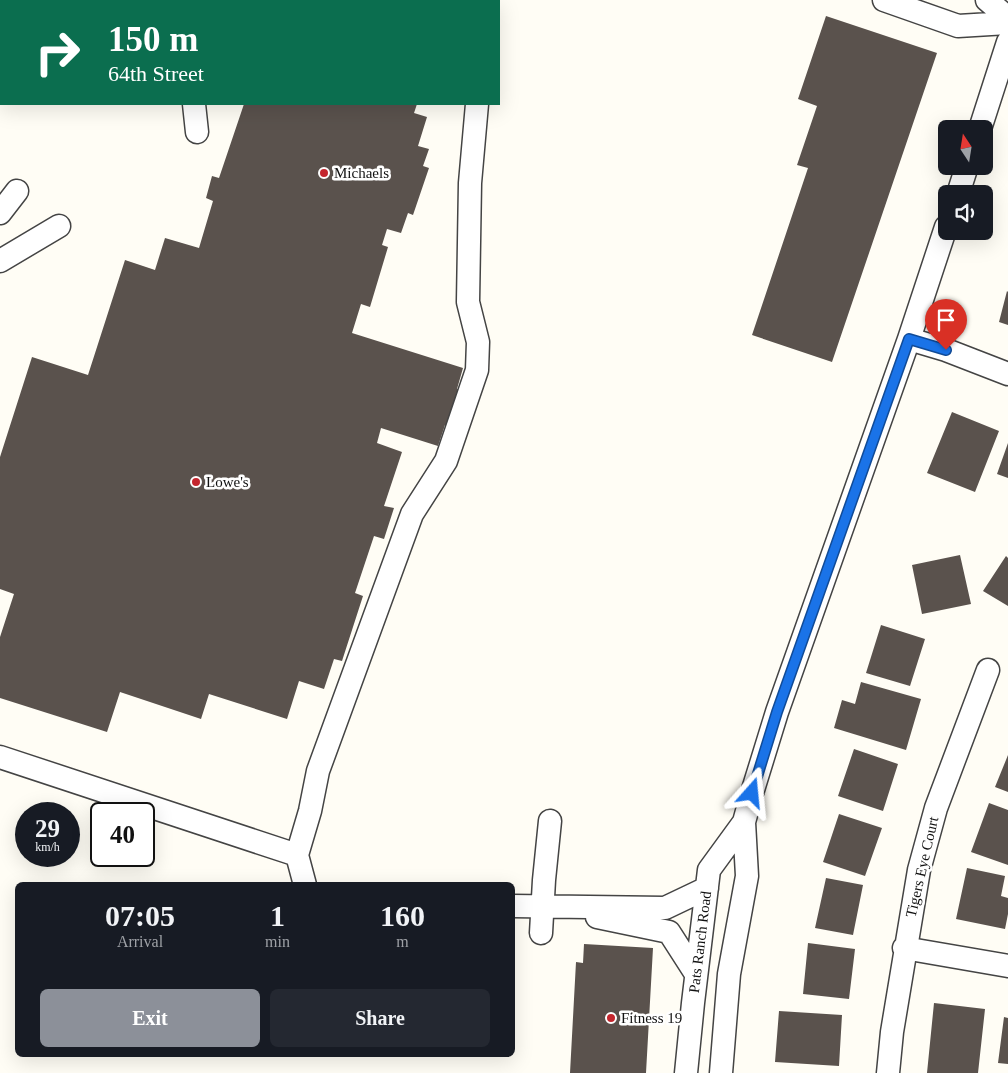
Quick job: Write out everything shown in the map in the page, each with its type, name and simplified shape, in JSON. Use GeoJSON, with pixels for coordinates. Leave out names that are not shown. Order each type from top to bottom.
{"type":"FeatureCollection","features":[{"type":"Feature","properties":{"kind":"street"},"geometry":{"type":"LineString","coordinates":[[884,0],[958,26],[1008,23]]}},
{"type":"Feature","properties":{"kind":"street"},"geometry":{"type":"LineString","coordinates":[[987,0],[1008,18]]}},
{"type":"Feature","properties":{"kind":"street"},"geometry":{"type":"LineString","coordinates":[[983,120],[1008,42]]}},
{"type":"Feature","properties":{"kind":"street"},"geometry":{"type":"LineString","coordinates":[[194,105],[196,132]]}},
{"type":"Feature","properties":{"kind":"street"},"geometry":{"type":"LineString","coordinates":[[304,882],[297,854],[310,812],[318,771],[412,514],[446,461],[477,370],[478,342],[468,302],[470,183],[477,105]]}},
{"type":"Feature","properties":{"kind":"street"},"geometry":{"type":"LineString","coordinates":[[0,213],[17,191]]}},
{"type":"Feature","properties":{"kind":"street"},"geometry":{"type":"LineString","coordinates":[[0,261],[59,226]]}},
{"type":"Feature","properties":{"kind":"street","name":"Pats Ranch Road"},"geometry":{"type":"LineString","coordinates":[[721,1073],[729,974],[746,876],[744,822],[777,712],[909,339],[942,240]]}},
{"type":"Feature","properties":{"kind":"street"},"geometry":{"type":"LineString","coordinates":[[909,339],[946,350],[1008,374]]}},
{"type":"Feature","properties":{"kind":"street","name":"Tigers Eye Court"},"geometry":{"type":"LineString","coordinates":[[888,1073],[904,948],[918,870],[936,808],[988,670]]}},
{"type":"Feature","properties":{"kind":"street"},"geometry":{"type":"LineString","coordinates":[[0,757],[297,854]]}},
{"type":"Feature","properties":{"kind":"street"},"geometry":{"type":"LineString","coordinates":[[541,932],[550,821]]}},
{"type":"Feature","properties":{"kind":"street","name":"Pats Ranch Road"},"geometry":{"type":"LineString","coordinates":[[686,1073],[709,870],[744,822]]}},
{"type":"Feature","properties":{"kind":"street"},"geometry":{"type":"LineString","coordinates":[[515,906],[665,908],[707,888]]}},
{"type":"Feature","properties":{"kind":"street"},"geometry":{"type":"LineString","coordinates":[[543,905],[669,932],[696,974]]}},
{"type":"Feature","properties":{"kind":"street"},"geometry":{"type":"LineString","coordinates":[[904,948],[1008,966]]}},
{"type":"Feature","properties":{"kind":"building"},"geometry":{"type":"Polygon","coordinates":[[[826,16],[937,53],[832,362],[752,335],[808,168],[797,165],[817,106],[798,99],[826,16]]]}},
{"type":"Feature","properties":{"kind":"building","name":"Lowe's"},"geometry":{"type":"Polygon","coordinates":[[[244,105],[417,105],[414,113],[427,117],[418,146],[429,149],[423,166],[429,168],[413,215],[408,213],[401,233],[387,229],[382,245],[388,247],[370,307],[361,304],[352,333],[463,368],[457,389],[461,390],[449,427],[445,425],[438,446],[381,428],[377,443],[402,452],[384,506],[394,508],[384,539],[374,536],[355,593],[363,596],[342,661],[334,659],[324,689],[299,681],[287,719],[209,694],[201,719],[120,692],[107,732],[0,698],[0,637],[14,594],[0,589],[0,457],[32,357],[88,375],[125,260],[155,270],[165,238],[199,248],[213,201],[206,198],[212,176],[219,178],[244,105]]]}},
{"type":"Feature","properties":{"kind":"building"},"geometry":{"type":"Polygon","coordinates":[[[1008,292],[1008,325],[999,322],[1008,292]]]}},
{"type":"Feature","properties":{"kind":"building"},"geometry":{"type":"Polygon","coordinates":[[[952,412],[999,431],[975,492],[927,473],[952,412]]]}},
{"type":"Feature","properties":{"kind":"building"},"geometry":{"type":"Polygon","coordinates":[[[1008,443],[1008,478],[997,474],[1008,443]]]}},
{"type":"Feature","properties":{"kind":"building"},"geometry":{"type":"Polygon","coordinates":[[[960,555],[971,604],[922,614],[912,565],[960,555]]]}},
{"type":"Feature","properties":{"kind":"building"},"geometry":{"type":"Polygon","coordinates":[[[1006,556],[1008,558],[1008,606],[983,591],[1006,556]]]}},
{"type":"Feature","properties":{"kind":"building"},"geometry":{"type":"Polygon","coordinates":[[[881,625],[925,639],[910,686],[866,673],[881,625]]]}},
{"type":"Feature","properties":{"kind":"building"},"geometry":{"type":"Polygon","coordinates":[[[861,682],[921,699],[906,750],[834,728],[842,700],[855,704],[861,682]]]}},
{"type":"Feature","properties":{"kind":"building"},"geometry":{"type":"Polygon","coordinates":[[[854,749],[898,764],[883,811],[838,796],[854,749]]]}},
{"type":"Feature","properties":{"kind":"building"},"geometry":{"type":"Polygon","coordinates":[[[1008,755],[1008,792],[995,787],[1008,755]]]}},
{"type":"Feature","properties":{"kind":"building"},"geometry":{"type":"Polygon","coordinates":[[[989,803],[1008,810],[1008,865],[971,852],[989,803]]]}},
{"type":"Feature","properties":{"kind":"building"},"geometry":{"type":"Polygon","coordinates":[[[839,814],[882,828],[865,876],[823,862],[839,814]]]}},
{"type":"Feature","properties":{"kind":"building"},"geometry":{"type":"Polygon","coordinates":[[[967,868],[1005,876],[1001,896],[1008,898],[1008,914],[1005,929],[956,919],[967,868]]]}},
{"type":"Feature","properties":{"kind":"building"},"geometry":{"type":"Polygon","coordinates":[[[826,878],[863,885],[853,935],[815,928],[826,878]]]}},
{"type":"Feature","properties":{"kind":"building"},"geometry":{"type":"Polygon","coordinates":[[[808,943],[855,949],[849,999],[803,994],[808,943]]]}},
{"type":"Feature","properties":{"kind":"building","name":"Fitness 19"},"geometry":{"type":"Polygon","coordinates":[[[584,944],[653,948],[646,1073],[570,1073],[576,962],[583,963],[584,944]]]}},
{"type":"Feature","properties":{"kind":"building"},"geometry":{"type":"Polygon","coordinates":[[[934,1003],[985,1009],[978,1073],[927,1073],[934,1003]]]}},
{"type":"Feature","properties":{"kind":"building"},"geometry":{"type":"Polygon","coordinates":[[[779,1011],[842,1015],[839,1066],[775,1062],[779,1011]]]}},
{"type":"Feature","properties":{"kind":"building"},"geometry":{"type":"Polygon","coordinates":[[[1004,1017],[1008,1018],[1008,1064],[998,1063],[1004,1017]]]}},
{"type":"Feature","properties":{"kind":"place","name":"Michaels"},"geometry":{"type":"Point","coordinates":[324,173]}},
{"type":"Feature","properties":{"kind":"place","name":"Lowe's"},"geometry":{"type":"Point","coordinates":[196,482]}},
{"type":"Feature","properties":{"kind":"place","name":"Fitness 19"},"geometry":{"type":"Point","coordinates":[611,1018]}},
{"type":"Feature","properties":{"kind":"route"},"geometry":{"type":"LineString","coordinates":[[752,793],[777,712],[909,339],[946,350]]}}]}
